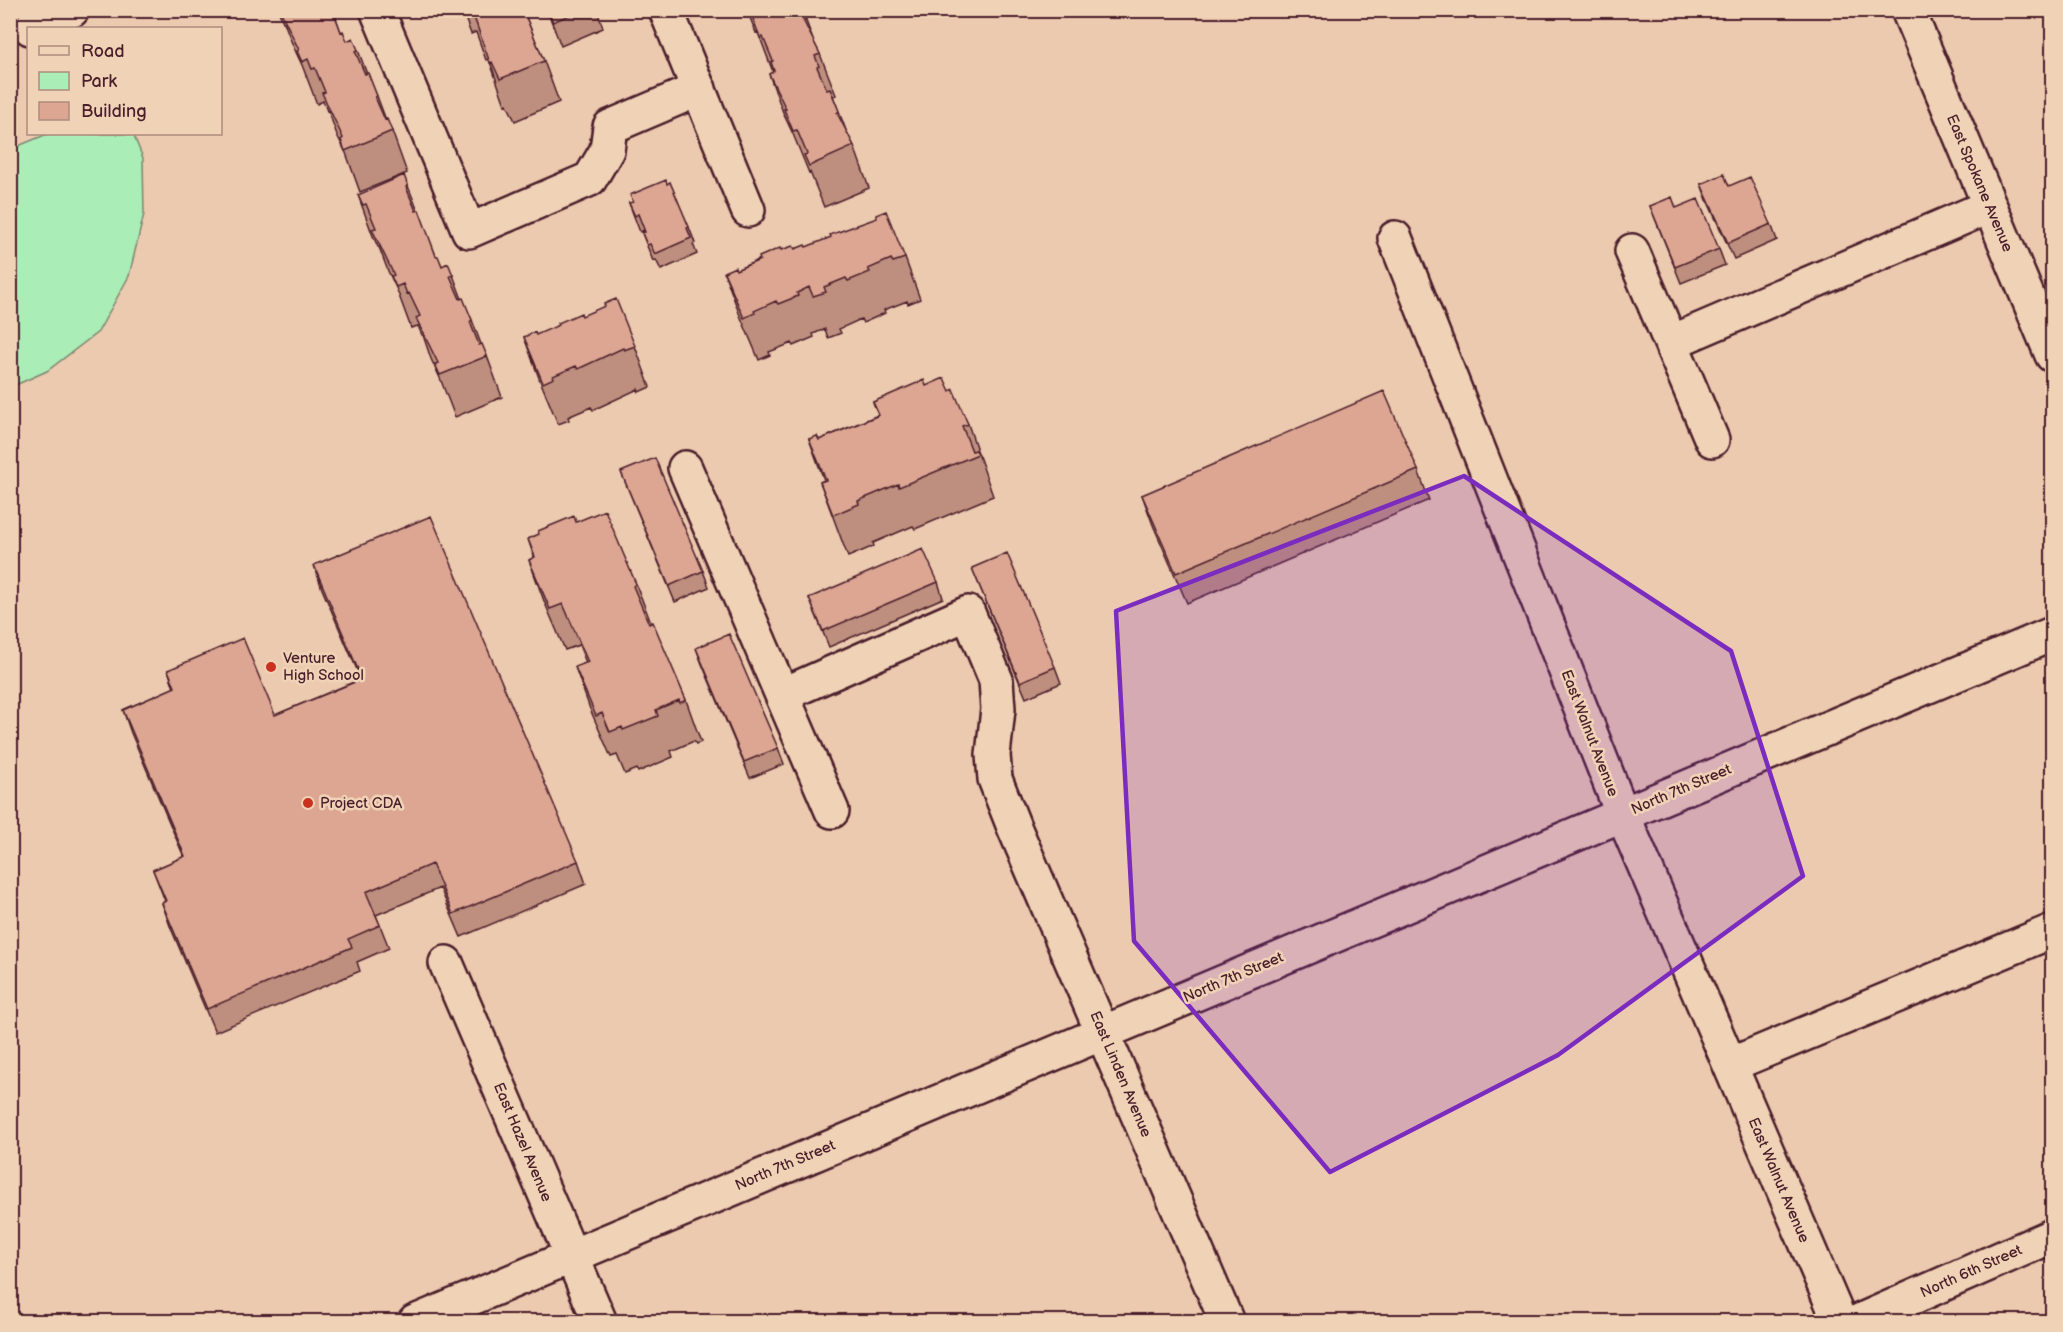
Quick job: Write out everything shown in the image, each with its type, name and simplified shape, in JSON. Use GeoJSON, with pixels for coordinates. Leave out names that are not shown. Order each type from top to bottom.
{"type":"FeatureCollection","features":[{"type":"Feature","properties":{"kind":"street"},"geometry":{"type":"LineString","coordinates":[[34,27],[72,10]]}},
{"type":"Feature","properties":{"kind":"street"},"geometry":{"type":"LineString","coordinates":[[376,10],[469,231],[590,179],[607,150],[610,127],[699,89]]}},
{"type":"Feature","properties":{"kind":"street"},"geometry":{"type":"LineString","coordinates":[[666,10],[748,210]]}},
{"type":"Feature","properties":{"kind":"street","name":"East Spokane Avenue"},"geometry":{"type":"LineString","coordinates":[[1908,10],[2052,355]]}},
{"type":"Feature","properties":{"kind":"street"},"geometry":{"type":"LineString","coordinates":[[10,37],[27,30]]}},
{"type":"Feature","properties":{"kind":"street"},"geometry":{"type":"LineString","coordinates":[[1672,342],[1990,206]]}},
{"type":"Feature","properties":{"kind":"street","name":"East Walnut Avenue"},"geometry":{"type":"LineString","coordinates":[[1395,238],[1622,813],[1840,1322]]}},
{"type":"Feature","properties":{"kind":"street"},"geometry":{"type":"LineString","coordinates":[[1632,251],[1712,440]]}},
{"type":"Feature","properties":{"kind":"street"},"geometry":{"type":"LineString","coordinates":[[685,468],[832,811]]}},
{"type":"Feature","properties":{"kind":"street","name":"East Linden Avenue"},"geometry":{"type":"LineString","coordinates":[[782,695],[968,613],[996,680],[998,709],[993,755],[995,779],[1227,1322]]}},
{"type":"Feature","properties":{"kind":"street","name":"North 7th Street"},"geometry":{"type":"LineString","coordinates":[[415,1322],[572,1254],[2052,634]]}},
{"type":"Feature","properties":{"kind":"street"},"geometry":{"type":"LineString","coordinates":[[1730,1065],[2052,931]]}},
{"type":"Feature","properties":{"kind":"street","name":"East Hazel Avenue"},"geometry":{"type":"LineString","coordinates":[[446,963],[600,1322]]}},
{"type":"Feature","properties":{"kind":"street","name":"North 6th Street"},"geometry":{"type":"LineString","coordinates":[[1857,1322],[2052,1236]]}},
{"type":"Feature","properties":{"kind":"highlighted area"},"geometry":{"type":"Polygon","coordinates":[[[1464,476],[1731,651],[1803,876],[1558,1055],[1330,1172],[1134,941],[1116,611],[1464,476]]]}},
{"type":"Feature","properties":{"kind":"green space"},"geometry":{"type":"Polygon","coordinates":[[[45,135],[133,135],[143,158],[144,214],[129,276],[98,332],[47,371],[11,387],[11,149],[45,135]]]}},
{"type":"Feature","properties":{"kind":"building"},"geometry":{"type":"Polygon","coordinates":[[[280,10],[333,10],[347,41],[353,38],[358,50],[355,51],[365,74],[368,73],[377,96],[375,97],[392,131],[345,151],[341,140],[343,138],[322,93],[325,92],[315,68],[312,69],[308,59],[302,62],[297,51],[299,50],[280,10]]]}},
{"type":"Feature","properties":{"kind":"building"},"geometry":{"type":"Polygon","coordinates":[[[468,10],[523,10],[544,61],[500,79],[492,62],[490,63],[474,17],[471,19],[468,10]]]}},
{"type":"Feature","properties":{"kind":"building"},"geometry":{"type":"Polygon","coordinates":[[[548,10],[581,10],[553,22],[548,10]]]}},
{"type":"Feature","properties":{"kind":"building"},"geometry":{"type":"Polygon","coordinates":[[[750,10],[802,10],[806,19],[803,20],[820,54],[815,56],[819,66],[817,67],[827,90],[830,89],[839,111],[837,113],[854,146],[809,166],[804,155],[807,154],[797,130],[793,131],[784,109],[786,109],[769,74],[774,71],[771,62],[773,61],[763,37],[760,38],[750,10]]]}},
{"type":"Feature","properties":{"kind":"building"},"geometry":{"type":"Polygon","coordinates":[[[1724,174],[1729,186],[1750,177],[1771,224],[1728,243],[1701,184],[1724,174]]]}},
{"type":"Feature","properties":{"kind":"building"},"geometry":{"type":"Polygon","coordinates":[[[404,175],[408,186],[406,187],[416,211],[419,210],[436,256],[442,266],[448,263],[453,275],[450,276],[460,299],[463,298],[479,345],[482,344],[487,356],[440,375],[435,364],[438,363],[416,318],[420,316],[403,284],[396,287],[391,276],[394,275],[372,229],[376,228],[366,204],[363,205],[358,195],[404,175]]]}},
{"type":"Feature","properties":{"kind":"building"},"geometry":{"type":"Polygon","coordinates":[[[666,180],[667,184],[670,182],[689,227],[687,228],[691,238],[655,254],[650,244],[647,245],[638,214],[635,216],[629,203],[633,202],[630,195],[666,180]]]}},
{"type":"Feature","properties":{"kind":"building"},"geometry":{"type":"Polygon","coordinates":[[[1672,197],[1676,208],[1698,199],[1719,249],[1675,267],[1650,206],[1672,197]]]}},
{"type":"Feature","properties":{"kind":"building"},"geometry":{"type":"Polygon","coordinates":[[[886,211],[905,258],[893,262],[891,259],[868,269],[870,272],[824,287],[826,292],[813,296],[809,287],[797,293],[798,296],[778,304],[776,301],[744,318],[724,272],[735,267],[736,270],[760,260],[759,257],[780,248],[781,250],[793,246],[795,249],[805,245],[806,247],[831,237],[830,235],[877,218],[876,215],[886,211]]]}},
{"type":"Feature","properties":{"kind":"building"},"geometry":{"type":"Polygon","coordinates":[[[616,299],[635,346],[624,350],[623,348],[578,369],[576,366],[543,383],[524,337],[535,332],[536,335],[581,313],[582,316],[616,299]]]}},
{"type":"Feature","properties":{"kind":"building"},"geometry":{"type":"Polygon","coordinates":[[[944,378],[950,391],[953,389],[968,424],[962,426],[972,451],[976,450],[978,454],[899,487],[898,484],[858,501],[859,504],[833,515],[820,482],[826,480],[809,439],[817,436],[819,440],[879,415],[873,402],[924,380],[926,386],[944,378]]]}},
{"type":"Feature","properties":{"kind":"building"},"geometry":{"type":"Polygon","coordinates":[[[1384,391],[1418,470],[1176,573],[1142,495],[1384,391]]]}},
{"type":"Feature","properties":{"kind":"building"},"geometry":{"type":"Polygon","coordinates":[[[655,458],[703,571],[669,586],[621,472],[655,458]]]}},
{"type":"Feature","properties":{"kind":"building"},"geometry":{"type":"Polygon","coordinates":[[[605,510],[636,584],[633,586],[649,624],[653,622],[686,700],[680,703],[679,700],[656,710],[658,716],[623,730],[622,727],[610,732],[602,713],[596,716],[575,667],[588,662],[563,604],[550,609],[529,560],[535,557],[528,539],[539,534],[538,531],[574,516],[576,522],[605,510]]]}},
{"type":"Feature","properties":{"kind":"building"},"geometry":{"type":"Polygon","coordinates":[[[431,516],[578,861],[453,914],[432,864],[366,892],[380,925],[348,939],[352,947],[207,1009],[162,903],[166,901],[153,870],[185,856],[123,710],[175,687],[168,670],[243,638],[275,715],[362,679],[314,565],[431,516]]]}},
{"type":"Feature","properties":{"kind":"building"},"geometry":{"type":"Polygon","coordinates":[[[923,549],[938,582],[823,631],[809,598],[923,549]]]}},
{"type":"Feature","properties":{"kind":"building"},"geometry":{"type":"Polygon","coordinates":[[[1007,553],[1055,667],[1020,682],[972,568],[1007,553]]]}},
{"type":"Feature","properties":{"kind":"building"},"geometry":{"type":"Polygon","coordinates":[[[729,634],[778,748],[744,762],[696,648],[729,634]]]}},
{"type":"Feature","properties":{"kind":"place","name":"Venture High School"},"geometry":{"type":"Point","coordinates":[271,667]}},
{"type":"Feature","properties":{"kind":"place","name":"Project CDA"},"geometry":{"type":"Point","coordinates":[308,803]}}]}
